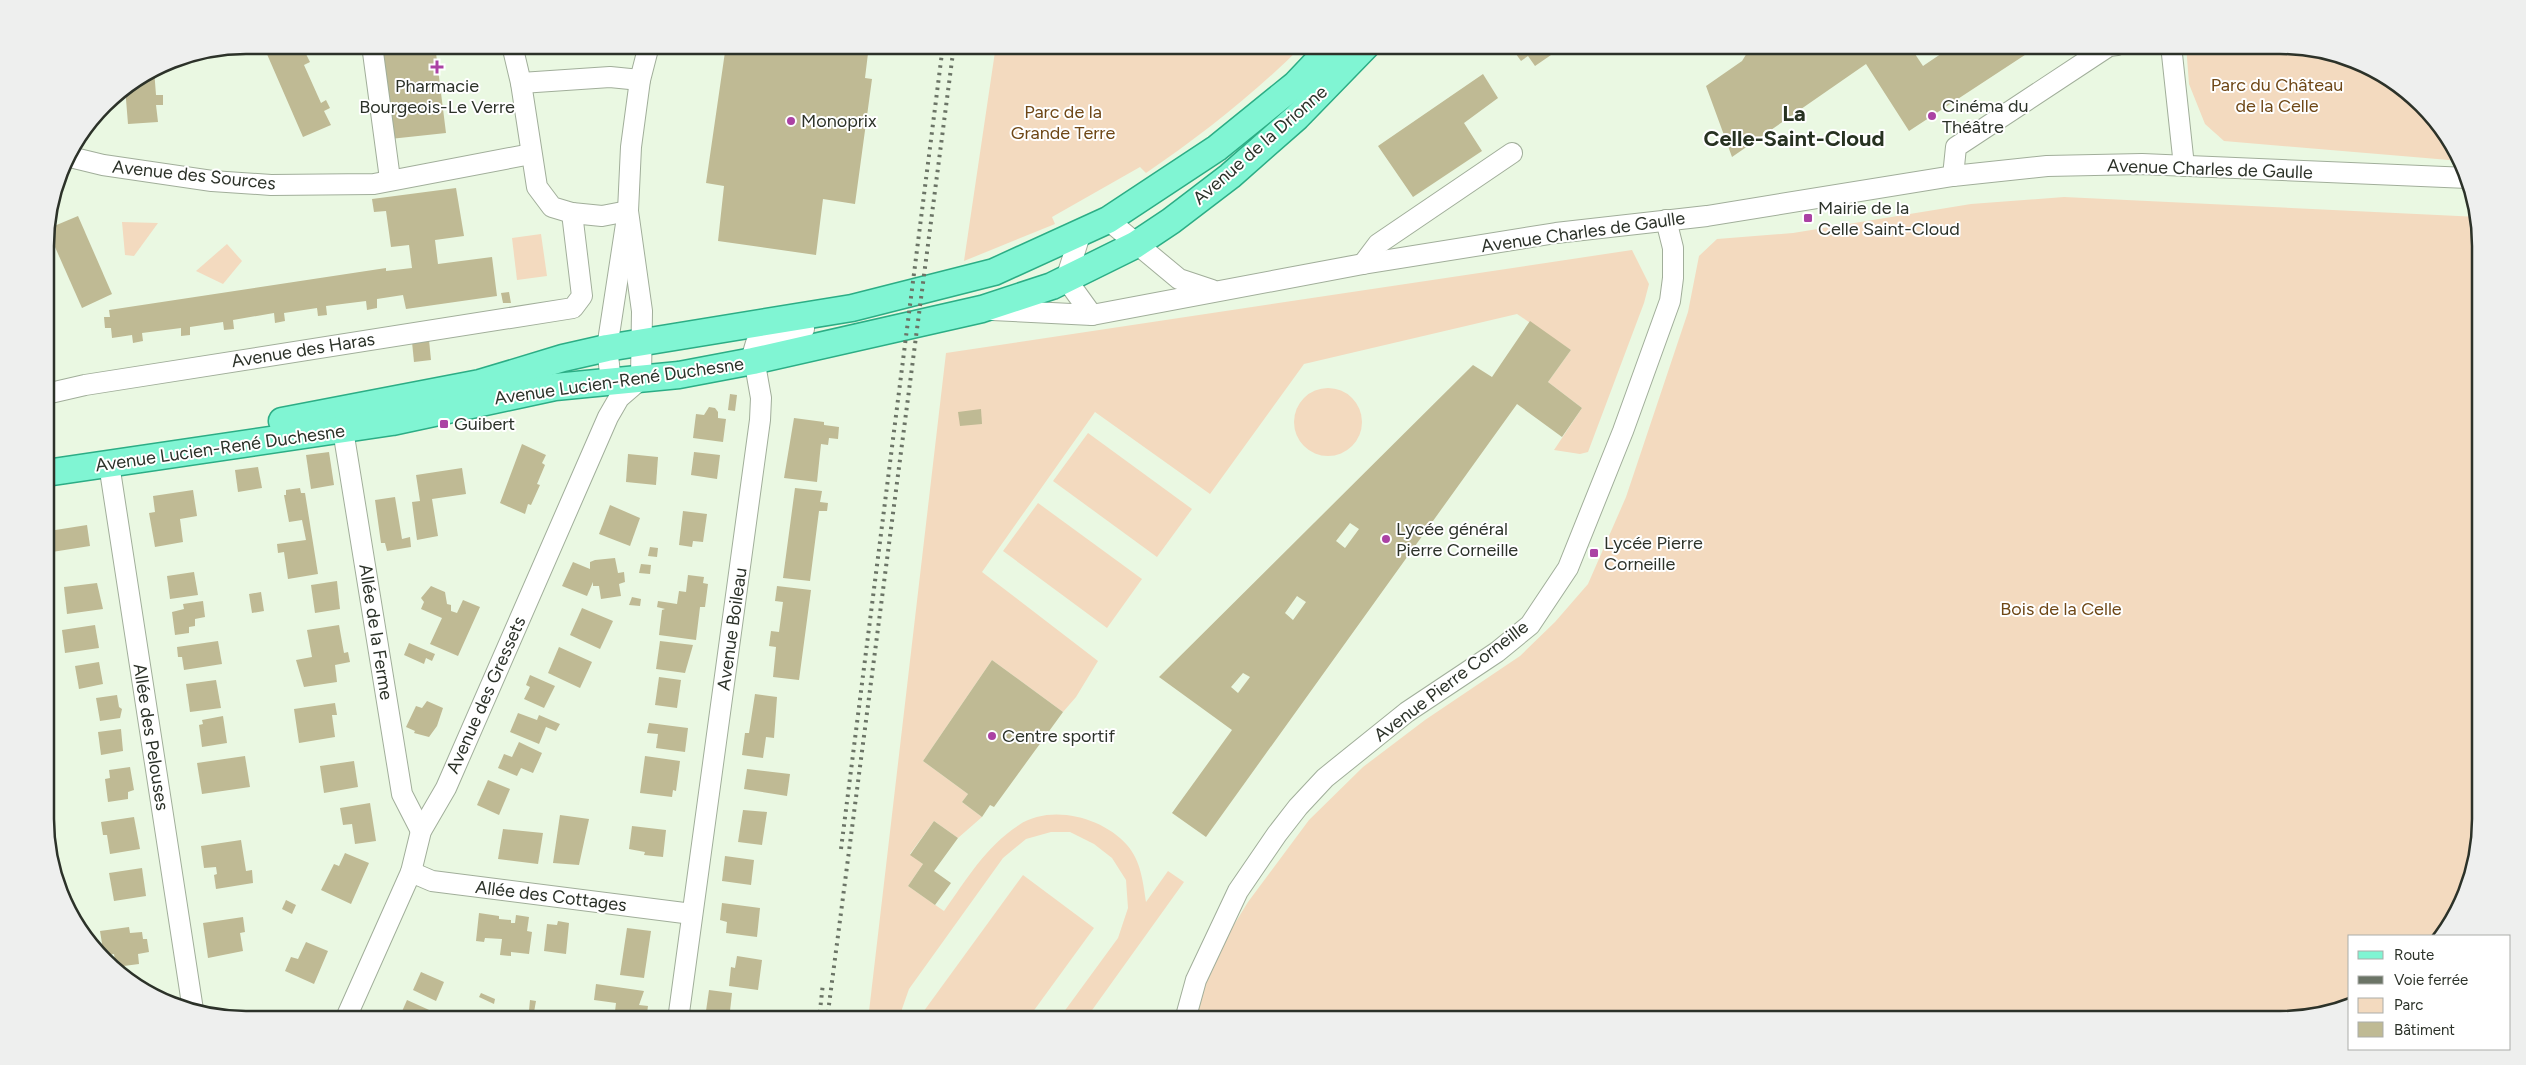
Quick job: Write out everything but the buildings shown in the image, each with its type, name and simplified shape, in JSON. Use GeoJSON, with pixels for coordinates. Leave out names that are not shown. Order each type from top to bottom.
{"type":"FeatureCollection","features":[{"type":"Feature","properties":{"kind":"main road","name":"Avenue de la Drionne"},"geometry":{"type":"LineString","coordinates":[[950,284],[994,272],[1108,220],[1217,148],[1296,84],[1324,54]]}},
{"type":"Feature","properties":{"kind":"main road","name":"Avenue de la Drionne"},"geometry":{"type":"LineString","coordinates":[[982,309],[1066,279],[1135,245],[1230,176],[1297,117],[1358,54]]}},
{"type":"Feature","properties":{"kind":"main road","name":"Avenue Lucien-René Duchesne"},"geometry":{"type":"LineString","coordinates":[[54,454],[287,420],[430,394],[480,383],[563,358],[607,348],[852,308],[950,284]]}},
{"type":"Feature","properties":{"kind":"main road","name":"Avenue Lucien-René Duchesne"},"geometry":{"type":"LineString","coordinates":[[54,472],[343,430],[556,387],[641,379],[753,361],[982,309]]}},
{"type":"Feature","properties":{"kind":"street"},"geometry":{"type":"LineString","coordinates":[[373,54],[390,179]]}},
{"type":"Feature","properties":{"kind":"street"},"geometry":{"type":"LineString","coordinates":[[514,54],[521,83],[537,187],[552,207],[572,213],[602,216],[628,211]]}},
{"type":"Feature","properties":{"kind":"street"},"geometry":{"type":"LineString","coordinates":[[611,381],[607,348],[628,211],[631,147],[640,80],[647,54]]}},
{"type":"Feature","properties":{"kind":"street"},"geometry":{"type":"LineString","coordinates":[[1953,176],[1956,147],[2097,54]]}},
{"type":"Feature","properties":{"kind":"street"},"geometry":{"type":"LineString","coordinates":[[2172,54],[2184,166]]}},
{"type":"Feature","properties":{"kind":"street"},"geometry":{"type":"LineString","coordinates":[[521,83],[610,77],[640,80]]}},
{"type":"Feature","properties":{"kind":"street"},"geometry":{"type":"LineString","coordinates":[[1363,264],[1378,244],[1512,153]]}},
{"type":"Feature","properties":{"kind":"street","name":"Avenue des Sources"},"geometry":{"type":"LineString","coordinates":[[75,158],[103,165],[203,180],[271,185],[374,184],[390,179],[531,154]]}},
{"type":"Feature","properties":{"kind":"street","name":"Avenue Charles de Gaulle"},"geometry":{"type":"LineString","coordinates":[[982,309],[1092,315],[1363,264],[1556,233],[1706,216],[1953,176],[2048,166],[2142,164],[2460,178]]}},
{"type":"Feature","properties":{"kind":"street"},"geometry":{"type":"LineString","coordinates":[[628,211],[642,311],[641,379]]}},
{"type":"Feature","properties":{"kind":"street","name":"Avenue des Haras"},"geometry":{"type":"LineString","coordinates":[[54,392],[104,382],[573,308],[582,296],[572,213]]}},
{"type":"Feature","properties":{"kind":"street","name":"Avenue Charles de Gaulle"},"geometry":{"type":"LineString","coordinates":[[1108,220],[1178,280],[1214,291]]}},
{"type":"Feature","properties":{"kind":"street","name":"Avenue Pierre Corneille"},"geometry":{"type":"LineString","coordinates":[[1187,1011],[1196,980],[1238,891],[1298,807],[1325,778],[1407,712],[1496,652],[1530,625],[1568,568],[1623,431],[1670,301],[1673,278],[1673,248],[1666,220]]}},
{"type":"Feature","properties":{"kind":"street"},"geometry":{"type":"LineString","coordinates":[[1080,234],[1066,279],[1092,315]]}},
{"type":"Feature","properties":{"kind":"street"},"geometry":{"type":"LineString","coordinates":[[753,361],[754,348],[763,336],[832,324],[842,319],[852,308]]}},
{"type":"Feature","properties":{"kind":"street","name":"Avenue Boileau"},"geometry":{"type":"LineString","coordinates":[[679,1011],[760,420],[761,398],[753,361]]}},
{"type":"Feature","properties":{"kind":"street","name":"Avenue des Gressets"},"geometry":{"type":"LineString","coordinates":[[349,1011],[411,872],[421,831],[446,788],[608,417],[619,398],[641,379]]}},
{"type":"Feature","properties":{"kind":"street","name":"Allée de la Ferme"},"geometry":{"type":"LineString","coordinates":[[343,430],[402,794],[421,831]]}},
{"type":"Feature","properties":{"kind":"street","name":"Allée des Pelouses"},"geometry":{"type":"LineString","coordinates":[[109,464],[192,1004]]}},
{"type":"Feature","properties":{"kind":"street","name":"Allée des Cottages"},"geometry":{"type":"LineString","coordinates":[[411,872],[432,881],[692,914]]}},
{"type":"Feature","properties":{"kind":"green space","name":"Parc de la Grande Terre"},"geometry":{"type":"Polygon","coordinates":[[[995,54],[1293,54],[1228,113],[1146,173],[1140,167],[1052,217],[1055,224],[964,261],[995,54]]]}},
{"type":"Feature","properties":{"kind":"green space","name":"Parc du Château de la Celle"},"geometry":{"type":"Polygon","coordinates":[[[2187,54],[2293,54],[2330,60],[2365,73],[2407,101],[2433,129],[2453,160],[2224,141],[2205,124],[2189,84],[2187,54]]]}},
{"type":"Feature","properties":{"kind":"green space","name":"Bois de la Celle"},"geometry":{"type":"Polygon","coordinates":[[[2064,197],[2470,217],[2472,233],[2472,832],[2469,857],[2458,893],[2447,916],[2434,935],[2348,935],[2348,999],[2318,1008],[2293,1011],[1191,1011],[1200,980],[1248,902],[1309,820],[1363,767],[1425,720],[1520,656],[1555,622],[1588,584],[1626,497],[1688,312],[1699,256],[1717,239],[1793,233],[1971,204],[2064,197]]]}},
{"type":"Feature","properties":{"kind":"green space"},"geometry":{"type":"Polygon","coordinates":[[[122,222],[158,223],[134,256],[125,255],[122,222]]]}},
{"type":"Feature","properties":{"kind":"green space"},"geometry":{"type":"Polygon","coordinates":[[[541,234],[547,276],[517,280],[512,238],[541,234]]]}},
{"type":"Feature","properties":{"kind":"green space"},"geometry":{"type":"Polygon","coordinates":[[[227,244],[242,261],[223,284],[196,271],[227,244]]]}},
{"type":"Feature","properties":{"kind":"green space"},"geometry":{"type":"Polygon","coordinates":[[[1632,250],[1649,284],[1644,303],[1588,452],[1580,454],[1554,450],[1582,408],[1548,382],[1571,350],[1517,314],[1304,364],[1210,494],[1095,412],[982,572],[1098,661],[1076,697],[1063,712],[992,660],[923,761],[968,794],[962,802],[982,817],[958,838],[934,821],[910,854],[923,864],[908,886],[944,911],[977,864],[996,843],[1019,825],[1046,815],[1076,817],[1090,821],[1116,835],[1132,851],[1142,879],[1146,902],[1168,871],[1184,882],[1091,1011],[1065,1011],[1118,938],[1128,908],[1126,880],[1112,858],[1094,844],[1070,832],[1051,832],[1026,839],[1003,858],[909,989],[902,1011],[869,1011],[946,353],[1632,250]]]}},
{"type":"Feature","properties":{"kind":"green space"},"geometry":{"type":"Polygon","coordinates":[[[1328,388],[1341,390],[1352,398],[1360,409],[1362,422],[1360,435],[1352,446],[1341,454],[1328,456],[1315,454],[1304,446],[1296,435],[1294,422],[1296,409],[1304,398],[1315,390],[1328,388]]]}},
{"type":"Feature","properties":{"kind":"green space"},"geometry":{"type":"Polygon","coordinates":[[[1088,433],[1192,509],[1157,557],[1053,481],[1088,433]]]}},
{"type":"Feature","properties":{"kind":"green space"},"geometry":{"type":"Polygon","coordinates":[[[1038,503],[1142,579],[1107,628],[1003,551],[1038,503]]]}},
{"type":"Feature","properties":{"kind":"green space"},"geometry":{"type":"Polygon","coordinates":[[[1023,875],[1094,928],[1034,1011],[924,1011],[1023,875]]]}},
{"type":"Feature","properties":{"kind":"railway"},"geometry":{"type":"LineString","coordinates":[[841,849],[942,54]]}},
{"type":"Feature","properties":{"kind":"railway"},"geometry":{"type":"LineString","coordinates":[[828,1011],[953,54]]}},
{"type":"Feature","properties":{"kind":"railway"},"geometry":{"type":"LineString","coordinates":[[820,1011],[823,983]]}},
{"type":"Feature","properties":{"kind":"place","name":"Pharmacie Bourgeois-Le Verre"},"geometry":{"type":"Point","coordinates":[437,67]}},
{"type":"Feature","properties":{"kind":"place","name":"Cinéma du Théâtre"},"geometry":{"type":"Point","coordinates":[1932,116]}},
{"type":"Feature","properties":{"kind":"place","name":"Monoprix"},"geometry":{"type":"Point","coordinates":[791,121]}},
{"type":"Feature","properties":{"kind":"place","name":"Mairie de la Celle Saint-Cloud"},"geometry":{"type":"Point","coordinates":[1808,218]}},
{"type":"Feature","properties":{"kind":"place","name":"Guibert"},"geometry":{"type":"Point","coordinates":[444,424]}},
{"type":"Feature","properties":{"kind":"place","name":"Lycée général Pierre Corneille"},"geometry":{"type":"Point","coordinates":[1386,539]}},
{"type":"Feature","properties":{"kind":"place","name":"Lycée Pierre Corneille"},"geometry":{"type":"Point","coordinates":[1594,553]}},
{"type":"Feature","properties":{"kind":"place","name":"Centre sportif"},"geometry":{"type":"Point","coordinates":[992,736]}},
{"type":"Feature","properties":{"kind":"district","name":"La Celle-Saint-Cloud"},"geometry":{"type":"Point","coordinates":[1794,126]}}]}
